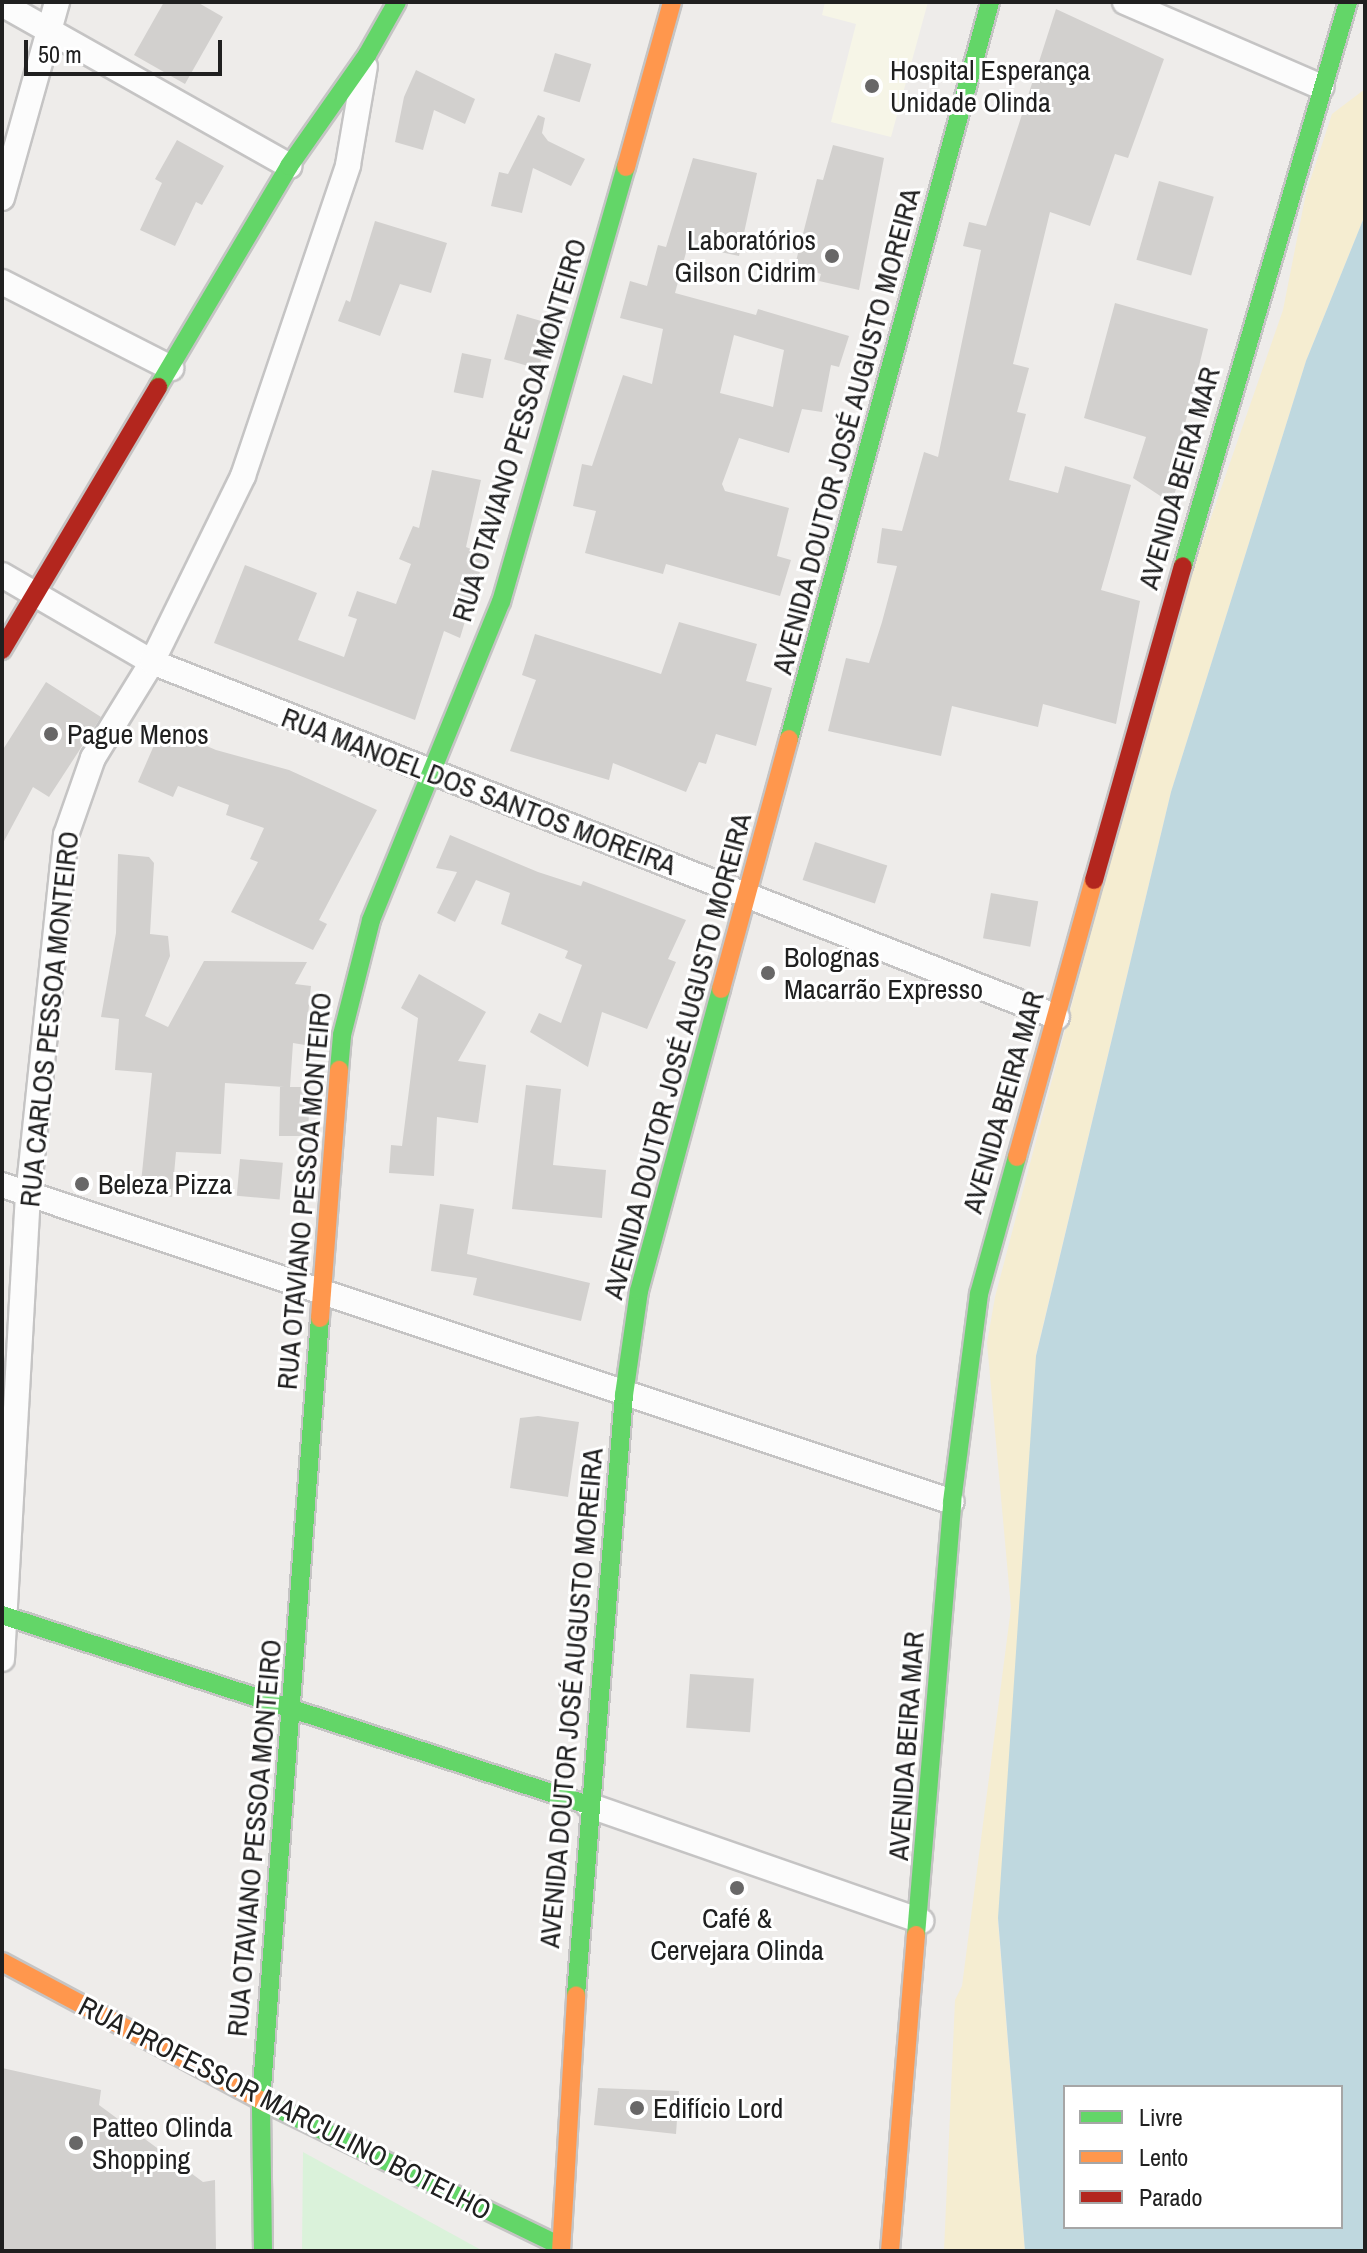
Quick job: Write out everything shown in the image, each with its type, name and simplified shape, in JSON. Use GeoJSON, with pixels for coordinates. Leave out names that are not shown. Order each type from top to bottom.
{"type":"FeatureCollection","features":[{"type":"Feature","properties":{"kind":"main road"},"geometry":{"type":"LineString","coordinates":[[2,650],[289,166],[367,55],[397,2]]}},
{"type":"Feature","properties":{"kind":"main road","name":"RUA OTAVIANO PESSOA MONTEIRO"},"geometry":{"type":"LineString","coordinates":[[263,2251],[261,2101],[293,1710],[318,1291],[342,1035],[351,983],[371,920],[432,773],[524,533],[672,2]]}},
{"type":"Feature","properties":{"kind":"main road","name":"AVENIDA DOUTOR JOSÉ AUGUSTO MOREIRA"},"geometry":{"type":"LineString","coordinates":[[564,2249],[588,1805],[624,1395],[639,1291],[749,897],[990,2]]}},
{"type":"Feature","properties":{"kind":"main road","name":"AVENIDA BEIRA MAR"},"geometry":{"type":"LineString","coordinates":[[890,2251],[921,1921],[952,1502],[979,1294],[1321,87],[1348,2]]}},
{"type":"Feature","properties":{"kind":"main road"},"geometry":{"type":"LineString","coordinates":[[4,1615],[588,1805]]}},
{"type":"Feature","properties":{"kind":"main road","name":"RUA PROFESSOR MARCULINO BOTELHO"},"geometry":{"type":"LineString","coordinates":[[2,1962],[261,2101],[564,2249]]}},
{"type":"Feature","properties":{"kind":"street"},"geometry":{"type":"LineString","coordinates":[[2,198],[57,2]]}},
{"type":"Feature","properties":{"kind":"street"},"geometry":{"type":"LineString","coordinates":[[1125,2],[1321,87]]}},
{"type":"Feature","properties":{"kind":"street"},"geometry":{"type":"LineString","coordinates":[[2,4],[289,166]]}},
{"type":"Feature","properties":{"kind":"street","name":"RUA CARLOS PESSOA MONTEIRO"},"geometry":{"type":"LineString","coordinates":[[2,1659],[28,1196],[66,835],[93,758],[152,662],[227,511],[273,392],[348,165],[367,55]]}},
{"type":"Feature","properties":{"kind":"street"},"geometry":{"type":"LineString","coordinates":[[2,282],[171,368]]}},
{"type":"Feature","properties":{"kind":"street","name":"RUA MANOEL DOS SANTOS MOREIRA"},"geometry":{"type":"LineString","coordinates":[[2,575],[152,662],[1057,1017]]}},
{"type":"Feature","properties":{"kind":"street"},"geometry":{"type":"LineString","coordinates":[[2,1185],[952,1502]]}},
{"type":"Feature","properties":{"kind":"street"},"geometry":{"type":"LineString","coordinates":[[588,1805],[921,1921]]}},
{"type":"Feature","properties":{"kind":"shaded area","name":"Hospital Esperança Unidade Olinda"},"geometry":{"type":"Polygon","coordinates":[[[825,2],[928,2],[891,137],[831,122],[856,24],[822,15],[825,2]]]}},
{"type":"Feature","properties":{"kind":"sand"},"geometry":{"type":"Polygon","coordinates":[[[1365,89],[1365,215],[1306,361],[1171,792],[1036,1355],[1064,1609],[998,1922],[1025,2251],[944,2251],[955,2000],[962,1986],[1011,1608],[987,1343],[995,1297],[1165,650],[1283,310],[1306,193],[1332,114],[1365,89]]]}},
{"type":"Feature","properties":{"kind":"green space"},"geometry":{"type":"Polygon","coordinates":[[[303,2152],[483,2251],[302,2251],[303,2152]]]}},
{"type":"Feature","properties":{"kind":"water"},"geometry":{"type":"Polygon","coordinates":[[[1365,215],[1365,2251],[1025,2251],[998,1918],[1036,1356],[1171,792],[1306,361],[1365,215]]]}},
{"type":"Feature","properties":{"kind":"building"},"geometry":{"type":"Polygon","coordinates":[[[164,2],[197,2],[223,17],[185,84],[134,55],[164,2]]]}},
{"type":"Feature","properties":{"kind":"building"},"geometry":{"type":"Polygon","coordinates":[[[1056,9],[1164,59],[1128,158],[1115,154],[1090,226],[1050,212],[1013,364],[1029,368],[1017,412],[1026,414],[1009,480],[1058,493],[1065,466],[1131,485],[1101,590],[1140,601],[1116,724],[1043,704],[1038,727],[952,706],[941,756],[828,731],[846,658],[869,663],[897,566],[877,563],[882,528],[902,531],[924,452],[938,457],[981,250],[963,246],[969,222],[986,226],[1056,9]]]}},
{"type":"Feature","properties":{"kind":"building"},"geometry":{"type":"Polygon","coordinates":[[[555,53],[591,64],[580,102],[543,91],[555,53]]]}},
{"type":"Feature","properties":{"kind":"building"},"geometry":{"type":"Polygon","coordinates":[[[416,70],[475,99],[465,124],[434,110],[423,150],[395,142],[404,97],[416,70]]]}},
{"type":"Feature","properties":{"kind":"building"},"geometry":{"type":"Polygon","coordinates":[[[538,115],[545,118],[542,133],[548,141],[585,159],[571,186],[533,168],[522,213],[491,206],[499,172],[508,174],[538,115]]]}},
{"type":"Feature","properties":{"kind":"building"},"geometry":{"type":"Polygon","coordinates":[[[177,140],[224,166],[202,205],[196,202],[175,246],[140,230],[162,183],[155,179],[177,140]]]}},
{"type":"Feature","properties":{"kind":"building"},"geometry":{"type":"Polygon","coordinates":[[[833,145],[884,158],[859,290],[819,281],[821,274],[795,265],[817,179],[823,180],[833,145]]]}},
{"type":"Feature","properties":{"kind":"building"},"geometry":{"type":"Polygon","coordinates":[[[693,158],[757,173],[739,256],[688,245],[675,293],[756,315],[758,309],[849,336],[839,367],[831,365],[822,412],[802,409],[789,453],[739,438],[722,484],[725,491],[789,508],[777,556],[791,560],[780,596],[666,564],[663,574],[585,553],[596,511],[573,506],[582,464],[592,466],[623,375],[652,384],[663,329],[620,318],[630,281],[647,286],[658,245],[666,247],[693,158]],[[734,335],[720,393],[773,407],[784,350],[734,335]]]}},
{"type":"Feature","properties":{"kind":"building"},"geometry":{"type":"Polygon","coordinates":[[[1159,181],[1214,197],[1191,276],[1136,260],[1159,181]]]}},
{"type":"Feature","properties":{"kind":"building"},"geometry":{"type":"Polygon","coordinates":[[[375,221],[447,243],[431,293],[400,284],[380,336],[338,321],[346,300],[350,302],[375,221]]]}},
{"type":"Feature","properties":{"kind":"building"},"geometry":{"type":"Polygon","coordinates":[[[1115,303],[1208,329],[1178,453],[1188,456],[1171,503],[1133,478],[1146,437],[1084,418],[1115,303]]]}},
{"type":"Feature","properties":{"kind":"building"},"geometry":{"type":"Polygon","coordinates":[[[517,314],[552,324],[539,369],[504,359],[517,314]]]}},
{"type":"Feature","properties":{"kind":"building"},"geometry":{"type":"Polygon","coordinates":[[[462,353],[491,359],[483,398],[454,392],[462,353]]]}},
{"type":"Feature","properties":{"kind":"building"},"geometry":{"type":"Polygon","coordinates":[[[432,470],[481,480],[466,547],[485,555],[460,638],[444,631],[415,720],[214,643],[245,565],[317,593],[298,640],[344,657],[357,619],[348,616],[357,591],[396,604],[411,564],[399,559],[413,526],[419,528],[432,470]]]}},
{"type":"Feature","properties":{"kind":"building"},"geometry":{"type":"Polygon","coordinates":[[[679,622],[757,644],[746,681],[772,688],[756,746],[716,734],[706,764],[699,762],[686,792],[613,763],[609,780],[510,751],[536,680],[522,675],[535,634],[661,674],[679,622]]]}},
{"type":"Feature","properties":{"kind":"building","name":"Pague Menos"},"geometry":{"type":"Polygon","coordinates":[[[46,682],[101,717],[49,797],[33,787],[2,845],[2,751],[46,682]]]}},
{"type":"Feature","properties":{"kind":"building"},"geometry":{"type":"Polygon","coordinates":[[[162,727],[216,750],[289,770],[377,810],[319,920],[327,924],[313,950],[231,912],[258,862],[250,859],[264,828],[226,815],[229,805],[178,786],[173,797],[138,782],[162,727]]]}},
{"type":"Feature","properties":{"kind":"building"},"geometry":{"type":"Polygon","coordinates":[[[450,835],[538,872],[581,886],[583,881],[686,920],[668,959],[676,962],[647,1029],[602,1012],[588,1067],[530,1032],[539,1013],[561,1023],[582,965],[565,958],[568,951],[501,924],[510,893],[476,880],[455,922],[437,913],[457,872],[436,868],[450,835]]]}},
{"type":"Feature","properties":{"kind":"building"},"geometry":{"type":"Polygon","coordinates":[[[815,842],[887,865],[875,904],[803,880],[815,842]]]}},
{"type":"Feature","properties":{"kind":"building"},"geometry":{"type":"Polygon","coordinates":[[[118,854],[149,857],[154,863],[150,934],[168,936],[170,956],[145,1016],[168,1027],[204,961],[307,962],[295,984],[311,986],[305,1045],[293,1043],[290,1087],[310,1087],[308,1136],[279,1136],[280,1087],[284,1087],[225,1083],[221,1154],[176,1152],[172,1197],[140,1193],[152,1073],[115,1070],[119,1019],[101,1017],[116,933],[118,854]]]}},
{"type":"Feature","properties":{"kind":"building"},"geometry":{"type":"Polygon","coordinates":[[[991,893],[1038,901],[1030,947],[983,938],[991,893]]]}},
{"type":"Feature","properties":{"kind":"building"},"geometry":{"type":"Polygon","coordinates":[[[419,974],[486,1012],[458,1061],[486,1065],[478,1123],[437,1117],[434,1176],[389,1173],[391,1145],[402,1146],[418,1018],[401,1008],[419,974]]]}},
{"type":"Feature","properties":{"kind":"building"},"geometry":{"type":"Polygon","coordinates":[[[526,1085],[561,1089],[553,1165],[606,1170],[602,1218],[512,1209],[526,1085]]]}},
{"type":"Feature","properties":{"kind":"building"},"geometry":{"type":"Polygon","coordinates":[[[240,1159],[283,1163],[280,1200],[237,1196],[240,1159]]]}},
{"type":"Feature","properties":{"kind":"building"},"geometry":{"type":"Polygon","coordinates":[[[440,1204],[474,1209],[467,1254],[590,1283],[581,1321],[473,1295],[477,1278],[431,1271],[440,1204]]]}},
{"type":"Feature","properties":{"kind":"building"},"geometry":{"type":"Polygon","coordinates":[[[538,1416],[579,1422],[568,1497],[510,1488],[520,1418],[538,1416]]]}},
{"type":"Feature","properties":{"kind":"building"},"geometry":{"type":"Polygon","coordinates":[[[690,1674],[754,1678],[750,1732],[686,1728],[690,1674]]]}},
{"type":"Feature","properties":{"kind":"building","name":"Patteo Olinda Shopping"},"geometry":{"type":"Polygon","coordinates":[[[2,2068],[101,2090],[99,2105],[203,2182],[215,2180],[216,2251],[2,2251],[2,2068]]]}},
{"type":"Feature","properties":{"kind":"building","name":"Edifício Lord"},"geometry":{"type":"Polygon","coordinates":[[[598,2088],[679,2091],[676,2134],[594,2125],[598,2088]]]}},
{"type":"Feature","properties":{"kind":"traffic: fast"},"geometry":{"type":"LineString","coordinates":[[158,387],[289,166],[367,55],[397,2]]}},
{"type":"Feature","properties":{"kind":"traffic: fast"},"geometry":{"type":"LineString","coordinates":[[789,739],[990,2]]}},
{"type":"Feature","properties":{"kind":"traffic: fast"},"geometry":{"type":"LineString","coordinates":[[1183,566],[1348,2]]}},
{"type":"Feature","properties":{"kind":"traffic: fast"},"geometry":{"type":"LineString","coordinates":[[339,1070],[342,1035],[371,920],[501,602],[626,167]]}},
{"type":"Feature","properties":{"kind":"traffic: fast"},"geometry":{"type":"LineString","coordinates":[[576,1995],[624,1395],[639,1291],[721,989]]}},
{"type":"Feature","properties":{"kind":"traffic: fast"},"geometry":{"type":"LineString","coordinates":[[916,1935],[952,1502],[979,1294],[1017,1157]]}},
{"type":"Feature","properties":{"kind":"traffic: fast"},"geometry":{"type":"LineString","coordinates":[[263,2251],[261,2101],[320,1318]]}},
{"type":"Feature","properties":{"kind":"traffic: fast"},"geometry":{"type":"LineString","coordinates":[[2,1615],[588,1805]]}},
{"type":"Feature","properties":{"kind":"traffic: fast"},"geometry":{"type":"LineString","coordinates":[[266,2103],[561,2246]]}},
{"type":"Feature","properties":{"kind":"traffic: slow"},"geometry":{"type":"LineString","coordinates":[[626,167],[672,2]]}},
{"type":"Feature","properties":{"kind":"traffic: slow"},"geometry":{"type":"LineString","coordinates":[[721,989],[789,739]]}},
{"type":"Feature","properties":{"kind":"traffic: slow"},"geometry":{"type":"LineString","coordinates":[[1017,1157],[1094,880]]}},
{"type":"Feature","properties":{"kind":"traffic: slow"},"geometry":{"type":"LineString","coordinates":[[320,1318],[339,1070]]}},
{"type":"Feature","properties":{"kind":"traffic: slow"},"geometry":{"type":"LineString","coordinates":[[890,2251],[916,1935]]}},
{"type":"Feature","properties":{"kind":"traffic: slow"},"geometry":{"type":"LineString","coordinates":[[2,1962],[266,2103]]}},
{"type":"Feature","properties":{"kind":"traffic: slow"},"geometry":{"type":"LineString","coordinates":[[561,2251],[576,1995]]}},
{"type":"Feature","properties":{"kind":"traffic: jam"},"geometry":{"type":"LineString","coordinates":[[2,650],[158,387]]}},
{"type":"Feature","properties":{"kind":"traffic: jam"},"geometry":{"type":"LineString","coordinates":[[1094,880],[1183,566]]}},
{"type":"Feature","properties":{"kind":"place","name":"Hospital Esperança Unidade Olinda"},"geometry":{"type":"Point","coordinates":[872,86]}},
{"type":"Feature","properties":{"kind":"place","name":"Laboratórios Gilson Cidrim"},"geometry":{"type":"Point","coordinates":[832,256]}},
{"type":"Feature","properties":{"kind":"place","name":"Pague Menos"},"geometry":{"type":"Point","coordinates":[51,734]}},
{"type":"Feature","properties":{"kind":"place","name":"Bolognas Macarrão Expresso"},"geometry":{"type":"Point","coordinates":[768,973]}},
{"type":"Feature","properties":{"kind":"place","name":"Beleza Pizza"},"geometry":{"type":"Point","coordinates":[82,1184]}},
{"type":"Feature","properties":{"kind":"place","name":"Café & Cervejara Olinda"},"geometry":{"type":"Point","coordinates":[737,1888]}},
{"type":"Feature","properties":{"kind":"place","name":"Edifício Lord"},"geometry":{"type":"Point","coordinates":[637,2108]}},
{"type":"Feature","properties":{"kind":"place","name":"Patteo Olinda Shopping"},"geometry":{"type":"Point","coordinates":[76,2143]}}]}
